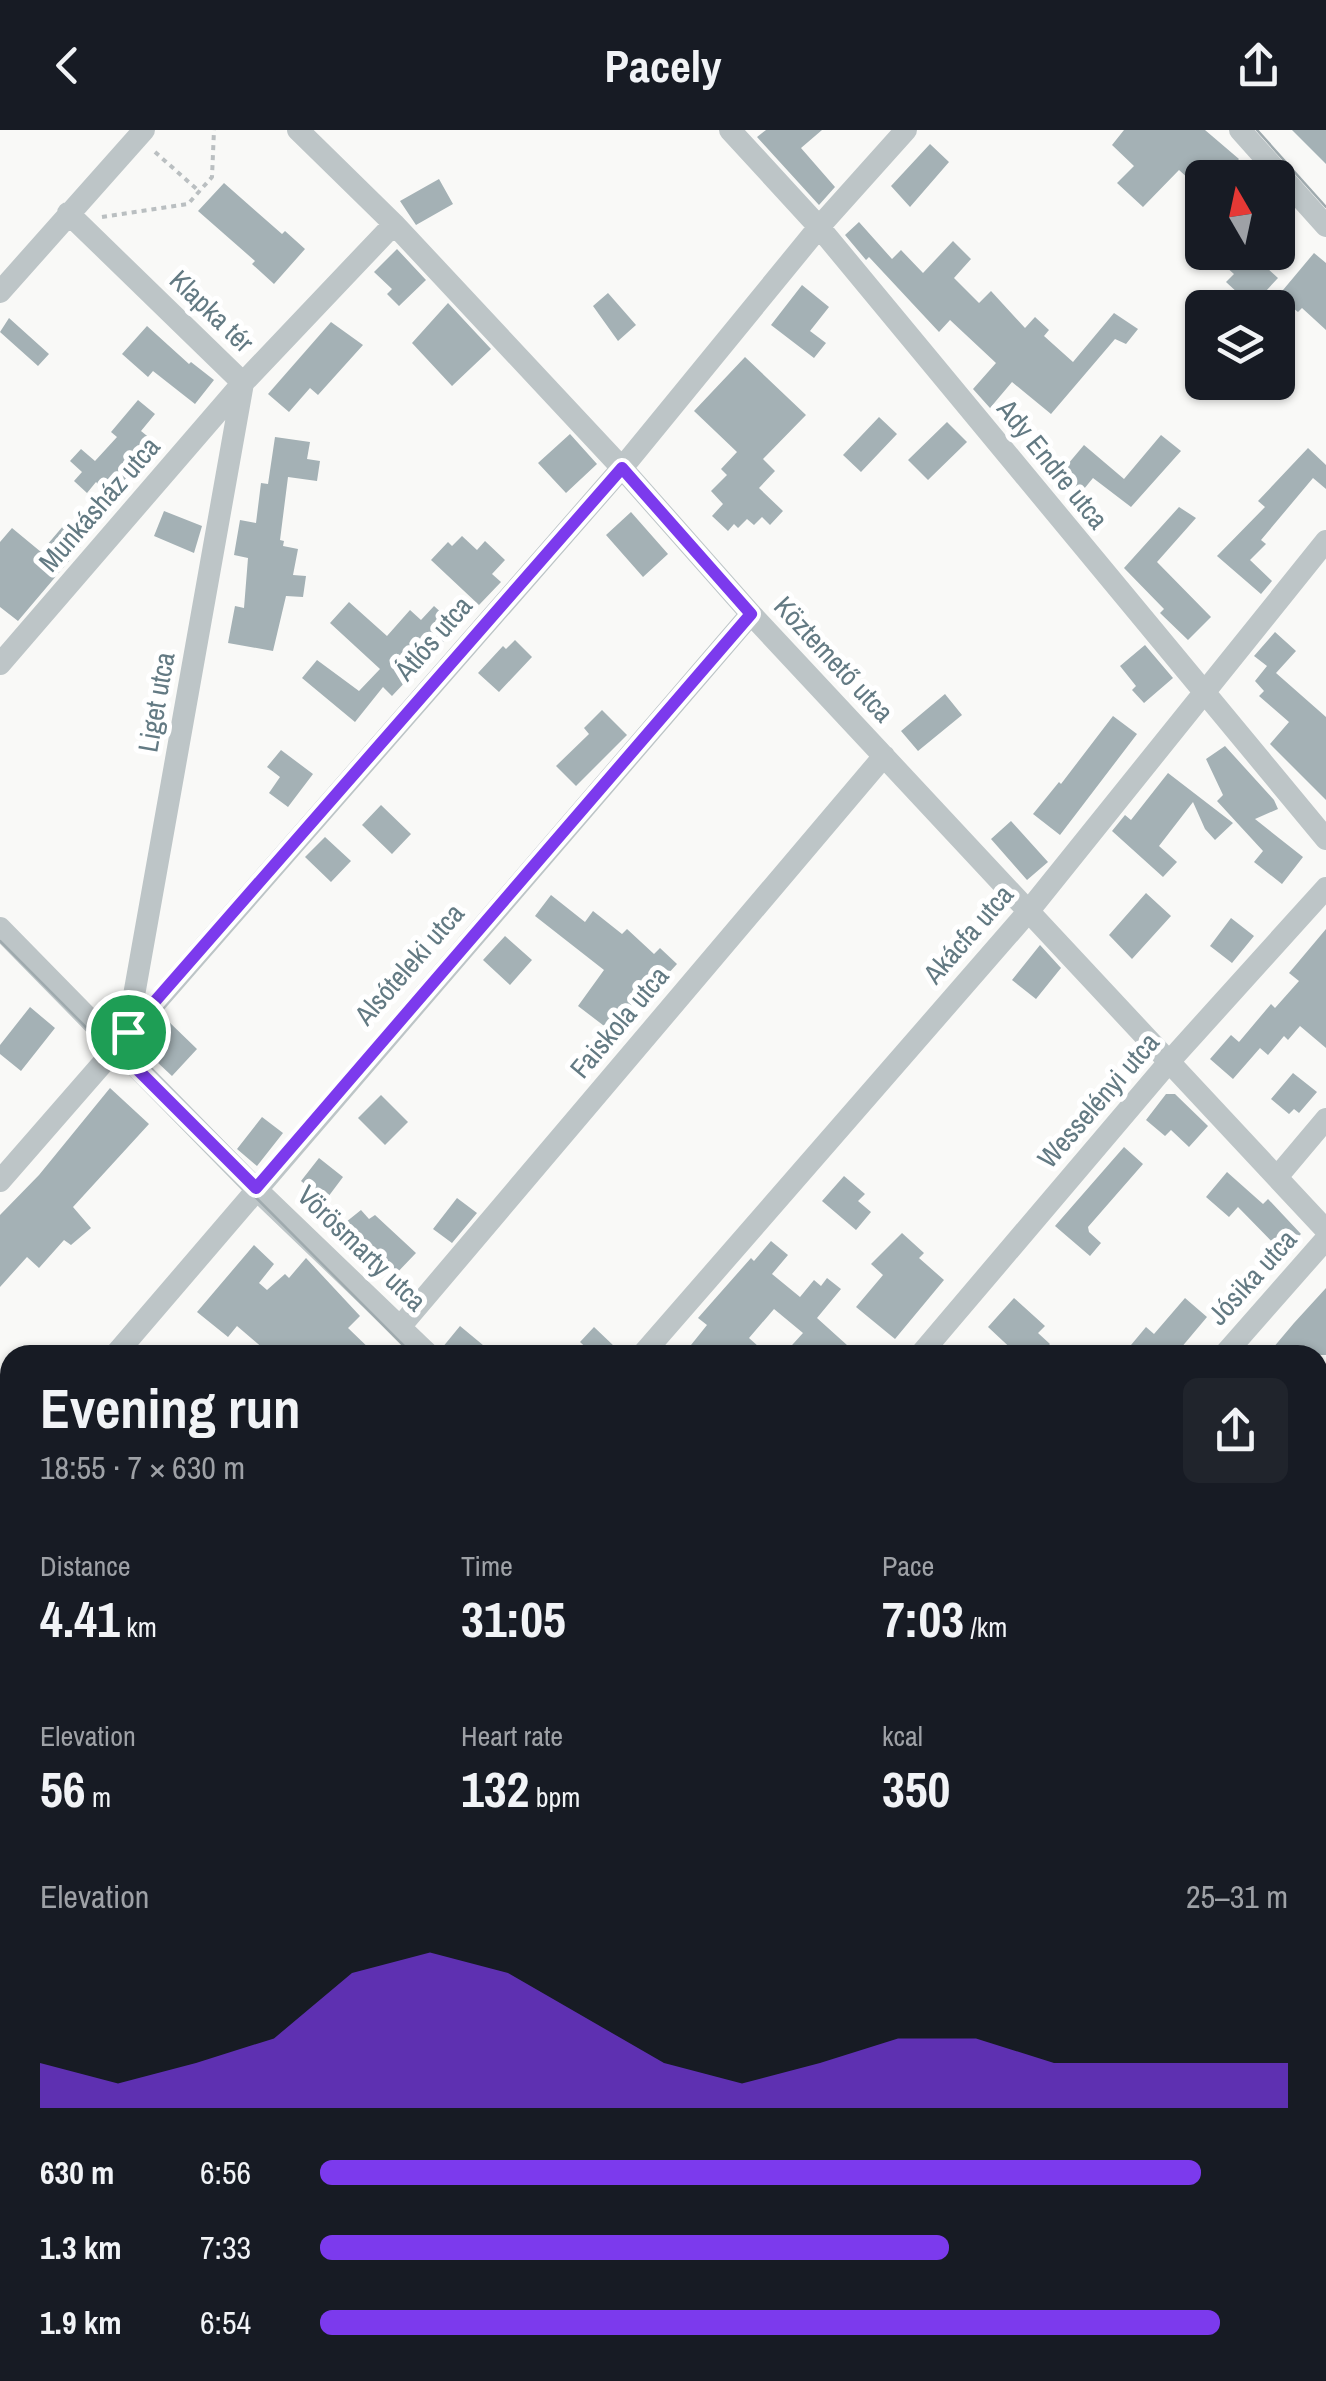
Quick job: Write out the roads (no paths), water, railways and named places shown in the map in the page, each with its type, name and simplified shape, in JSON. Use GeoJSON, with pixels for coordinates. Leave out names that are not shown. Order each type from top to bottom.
{"type":"FeatureCollection","features":[{"type":"Feature","properties":{"kind":"street","name":"Köztemető utca"},"geometry":{"type":"LineString","coordinates":[[298,130],[394,224],[1027,912],[1326,1230]]}},
{"type":"Feature","properties":{"kind":"street","name":"Ady Endre utca"},"geometry":{"type":"LineString","coordinates":[[730,130],[820,227],[1326,839]]}},
{"type":"Feature","properties":{"kind":"street","name":"Átlós utca"},"geometry":{"type":"LineString","coordinates":[[0,1181],[622,468],[820,227],[906,130]]}},
{"type":"Feature","properties":{"kind":"street"},"geometry":{"type":"LineString","coordinates":[[1240,130],[1326,226]]}},
{"type":"Feature","properties":{"kind":"street"},"geometry":{"type":"LineString","coordinates":[[0,292],[144,136]]}},
{"type":"Feature","properties":{"kind":"street","name":"Klapka tér"},"geometry":{"type":"LineString","coordinates":[[72,217],[243,383],[394,224]]}},
{"type":"Feature","properties":{"kind":"street","name":"Munkásház utca"},"geometry":{"type":"LineString","coordinates":[[0,664],[243,383]]}},
{"type":"Feature","properties":{"kind":"street","name":"Liget utca"},"geometry":{"type":"LineString","coordinates":[[122,1040],[243,383]]}},
{"type":"Feature","properties":{"kind":"street","name":"Akácfa utca"},"geometry":{"type":"LineString","coordinates":[[651,1345],[1027,912],[1326,542]]}},
{"type":"Feature","properties":{"kind":"street","name":"Alsóteleki utca"},"geometry":{"type":"LineString","coordinates":[[123,1345],[751,614]]}},
{"type":"Feature","properties":{"kind":"street","name":"Faiskola utca"},"geometry":{"type":"LineString","coordinates":[[400,1327],[884,756]]}},
{"type":"Feature","properties":{"kind":"street","name":"Wesselényi utca"},"geometry":{"type":"LineString","coordinates":[[928,1345],[1168,1063],[1326,888]]}},
{"type":"Feature","properties":{"kind":"street","name":"Vörösmarty utca"},"geometry":{"type":"LineString","coordinates":[[0,928],[122,1040],[256,1188],[419,1345]]}},
{"type":"Feature","properties":{"kind":"street"},"geometry":{"type":"LineString","coordinates":[[1278,1176],[1326,1119]]}},
{"type":"Feature","properties":{"kind":"street","name":"Jósika utca"},"geometry":{"type":"LineString","coordinates":[[1233,1345],[1326,1239]]}},
{"type":"Feature","properties":{"kind":"tram line"},"geometry":{"type":"LineString","coordinates":[[1257,130],[1326,207]]}},
{"type":"Feature","properties":{"kind":"tram line"},"geometry":{"type":"LineString","coordinates":[[0,941],[403,1345]]}}]}
